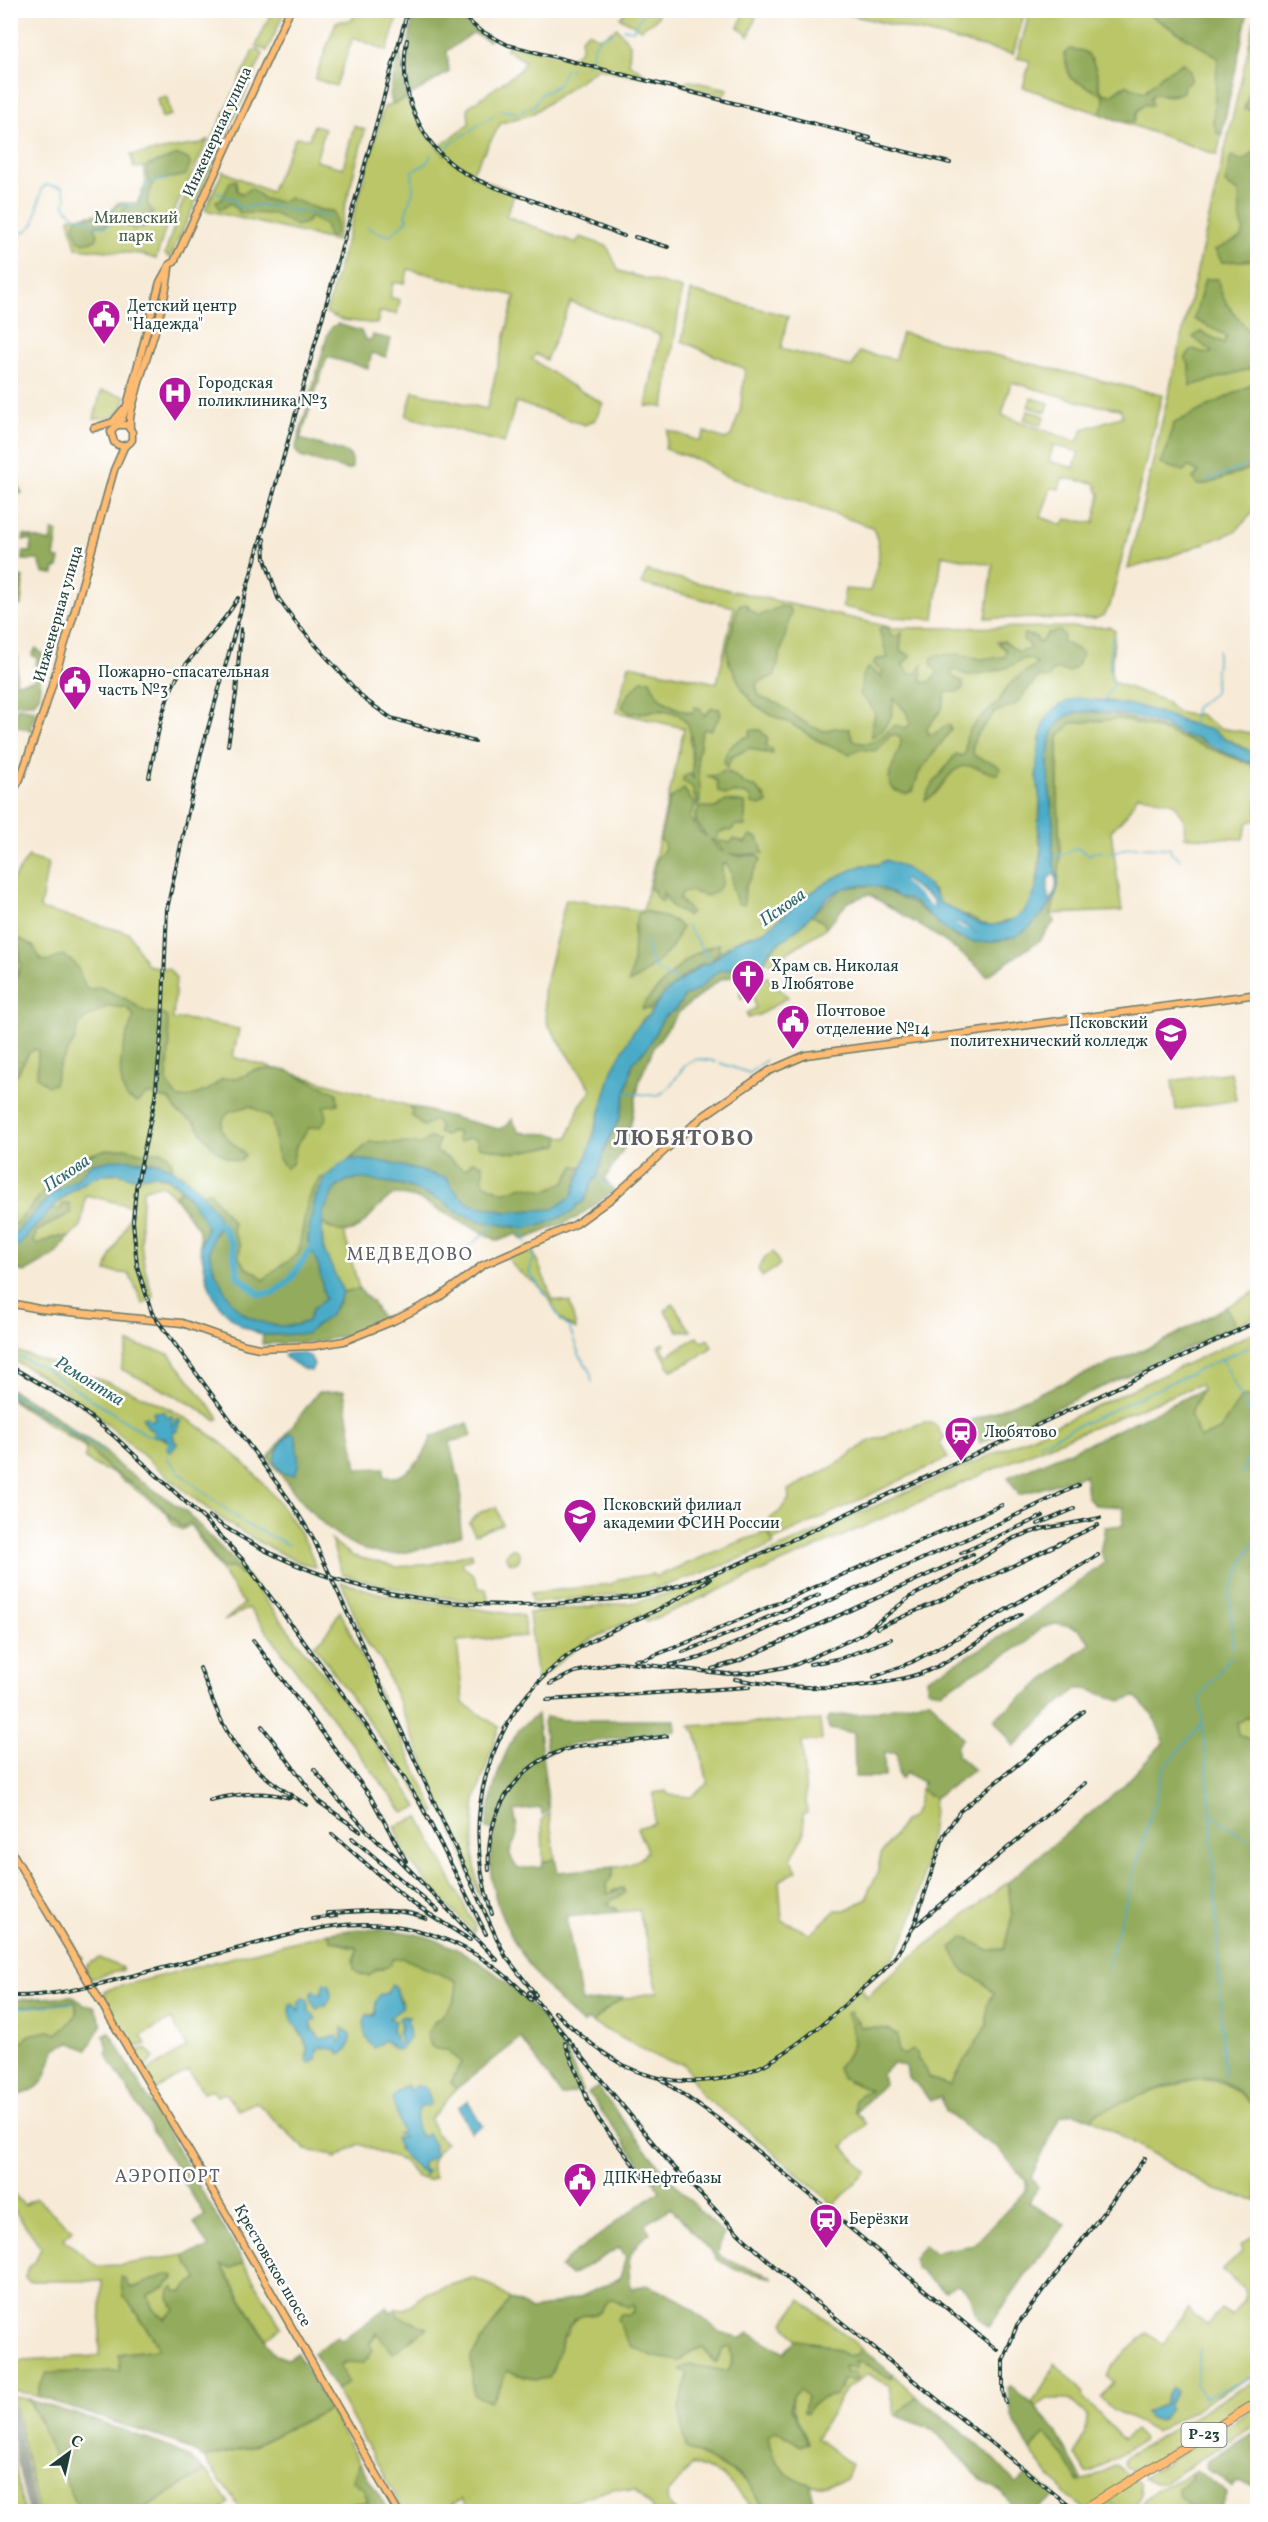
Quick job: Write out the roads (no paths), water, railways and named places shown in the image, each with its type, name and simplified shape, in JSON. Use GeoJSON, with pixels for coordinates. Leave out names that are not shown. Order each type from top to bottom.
{"type":"FeatureCollection","features":[{"type":"Feature","properties":{"kind":"highway","name":"Р-23"},"geometry":{"type":"LineString","coordinates":[[1079,2511],[1257,2402]]}},
{"type":"Feature","properties":{"kind":"main road","name":"Инженерная улица"},"geometry":{"type":"LineString","coordinates":[[114,470],[114,442],[111,432],[118,425],[128,402],[160,282],[170,264],[174,262],[290,10]]}},
{"type":"Feature","properties":{"kind":"main road","name":"Инженерная улица"},"geometry":{"type":"LineString","coordinates":[[10,797],[20,779],[45,708],[114,470],[125,446],[132,438],[129,422],[167,287],[170,264]]}},
{"type":"Feature","properties":{"kind":"main road"},"geometry":{"type":"LineString","coordinates":[[160,282],[167,287]]}},
{"type":"Feature","properties":{"kind":"main road"},"geometry":{"type":"LineString","coordinates":[[94,428],[113,422],[128,402]]}},
{"type":"Feature","properties":{"kind":"main road"},"geometry":{"type":"LineString","coordinates":[[118,425],[124,424],[130,428]]}},
{"type":"Feature","properties":{"kind":"main road"},"geometry":{"type":"LineString","coordinates":[[114,442],[119,446],[125,446]]}},
{"type":"Feature","properties":{"kind":"main road"},"geometry":{"type":"LineString","coordinates":[[10,1303],[39,1309],[182,1323],[245,1346],[260,1348],[336,1343],[393,1321],[446,1293],[483,1265],[576,1224],[612,1198],[702,1117],[770,1071],[794,1059],[899,1042],[1257,994]]}},
{"type":"Feature","properties":{"kind":"main road","name":"Крестовское шоссе"},"geometry":{"type":"LineString","coordinates":[[10,1849],[225,2212],[398,2511]]}},
{"type":"Feature","properties":{"kind":"water"},"geometry":{"type":"Polygon","coordinates":[[[1078,698],[1140,707],[1213,730],[1241,748],[1257,752],[1257,764],[1226,753],[1198,738],[1185,736],[1144,719],[1092,711],[1071,714],[1060,722],[1053,733],[1049,747],[1048,780],[1053,823],[1053,854],[1058,887],[1052,902],[1035,922],[1023,932],[1001,940],[981,942],[964,940],[951,933],[909,899],[898,897],[879,887],[859,885],[845,888],[831,895],[802,925],[772,948],[766,961],[718,971],[698,990],[684,997],[676,1009],[664,1017],[647,1048],[633,1062],[620,1117],[606,1146],[597,1177],[591,1184],[587,1196],[573,1212],[545,1224],[528,1228],[515,1227],[480,1221],[457,1212],[443,1201],[404,1185],[364,1179],[348,1180],[334,1190],[323,1213],[323,1248],[343,1292],[330,1315],[306,1334],[263,1335],[240,1325],[222,1309],[213,1296],[207,1279],[200,1246],[207,1227],[186,1193],[171,1180],[162,1176],[134,1178],[117,1173],[101,1175],[86,1181],[58,1203],[11,1254],[11,1238],[54,1192],[76,1180],[92,1163],[120,1159],[162,1164],[171,1168],[195,1187],[219,1219],[210,1246],[210,1255],[221,1284],[234,1305],[253,1319],[271,1325],[291,1326],[308,1321],[312,1310],[325,1299],[319,1268],[308,1241],[309,1229],[315,1199],[326,1177],[339,1165],[351,1159],[391,1163],[446,1178],[458,1195],[470,1204],[506,1212],[553,1209],[572,1196],[590,1147],[612,1070],[634,1030],[649,1015],[665,993],[702,965],[711,963],[734,942],[765,931],[809,894],[832,879],[863,865],[877,865],[886,860],[918,876],[931,888],[940,903],[976,922],[989,925],[1004,923],[1016,918],[1032,899],[1039,874],[1041,843],[1038,824],[1040,802],[1037,774],[1045,721],[1063,703],[1078,698]],[[1054,873],[1048,879],[1048,901],[1056,888],[1054,873]],[[904,880],[900,881],[905,890],[916,894],[931,911],[935,911],[933,900],[904,880]],[[949,922],[960,932],[975,932],[961,924],[949,922]]]}},
{"type":"Feature","properties":{"kind":"water"},"geometry":{"type":"Polygon","coordinates":[[[301,1353],[310,1356],[314,1364],[311,1371],[303,1369],[284,1354],[301,1353]]]}},
{"type":"Feature","properties":{"kind":"water"},"geometry":{"type":"Polygon","coordinates":[[[153,1412],[165,1412],[167,1417],[172,1416],[172,1427],[177,1419],[181,1421],[178,1431],[173,1432],[174,1441],[178,1443],[171,1452],[167,1449],[169,1442],[164,1438],[153,1436],[154,1431],[149,1429],[142,1417],[146,1416],[152,1421],[155,1418],[153,1412]]]}},
{"type":"Feature","properties":{"kind":"water"},"geometry":{"type":"Polygon","coordinates":[[[292,1433],[295,1435],[299,1464],[295,1474],[288,1474],[282,1472],[274,1461],[280,1445],[292,1433]]]}},
{"type":"Feature","properties":{"kind":"water"},"geometry":{"type":"Polygon","coordinates":[[[324,1983],[330,1985],[331,1998],[326,2006],[320,2006],[317,2010],[311,1996],[313,1991],[321,1994],[324,1983]]]}},
{"type":"Feature","properties":{"kind":"water"},"geometry":{"type":"Polygon","coordinates":[[[392,1984],[395,1986],[402,2008],[389,2018],[395,2021],[392,2030],[396,2043],[401,2042],[398,2031],[402,2027],[399,2019],[401,2017],[409,2017],[407,2021],[409,2037],[399,2050],[393,2048],[385,2040],[374,2048],[365,2033],[365,2019],[367,2015],[373,2016],[380,1994],[386,1994],[392,1984]]]}},
{"type":"Feature","properties":{"kind":"water"},"geometry":{"type":"Polygon","coordinates":[[[303,1998],[308,1999],[309,2013],[313,2014],[316,2019],[312,2021],[312,2029],[321,2039],[337,2036],[340,2042],[342,2028],[350,2034],[348,2047],[343,2053],[340,2055],[337,2050],[320,2047],[317,2050],[316,2059],[310,2063],[307,2061],[307,2045],[290,2011],[290,2004],[299,2011],[299,2001],[303,1998]]]}},
{"type":"Feature","properties":{"kind":"water"},"geometry":{"type":"Polygon","coordinates":[[[407,2085],[410,2091],[416,2085],[426,2088],[431,2102],[428,2106],[422,2105],[417,2113],[416,2121],[421,2137],[428,2134],[434,2146],[433,2157],[422,2163],[423,2170],[427,2171],[425,2175],[402,2154],[395,2138],[403,2138],[397,2134],[402,2132],[392,2098],[407,2085]]]}},
{"type":"Feature","properties":{"kind":"water"},"geometry":{"type":"Polygon","coordinates":[[[468,2101],[482,2126],[471,2132],[458,2107],[468,2101]]]}},
{"type":"Feature","properties":{"kind":"water"},"geometry":{"type":"Polygon","coordinates":[[[1171,2388],[1176,2392],[1167,2406],[1170,2409],[1162,2419],[1148,2418],[1145,2412],[1164,2405],[1171,2388]]]}},
{"type":"Feature","properties":{"kind":"waterway"},"geometry":{"type":"LineString","coordinates":[[624,29],[633,30],[645,10]]}},
{"type":"Feature","properties":{"kind":"waterway"},"geometry":{"type":"LineString","coordinates":[[586,64],[590,63],[598,40],[613,33]]}},
{"type":"Feature","properties":{"kind":"waterway"},"geometry":{"type":"LineString","coordinates":[[501,110],[518,113],[534,106],[540,95],[558,85],[565,70],[571,69]]}},
{"type":"Feature","properties":{"kind":"waterway"},"geometry":{"type":"LineString","coordinates":[[443,149],[493,115]]}},
{"type":"Feature","properties":{"kind":"waterway"},"geometry":{"type":"LineString","coordinates":[[367,228],[389,236],[408,220],[405,215],[413,190],[412,171],[426,164],[431,155]]}},
{"type":"Feature","properties":{"kind":"waterway"},"geometry":{"type":"LineString","coordinates":[[10,232],[25,232],[34,224],[42,188],[47,185],[62,187],[66,196],[65,206],[75,217],[85,218],[94,225],[105,227],[111,223],[112,214],[117,207],[123,204],[130,207],[137,206],[149,183],[168,179]]}},
{"type":"Feature","properties":{"kind":"waterway"},"geometry":{"type":"LineString","coordinates":[[217,192],[228,198],[234,198],[237,207],[260,205],[331,217]]}},
{"type":"Feature","properties":{"kind":"waterway"},"geometry":{"type":"LineString","coordinates":[[1208,480],[1258,462]]}},
{"type":"Feature","properties":{"kind":"waterway"},"geometry":{"type":"LineString","coordinates":[[1109,672],[1112,635]]}},
{"type":"Feature","properties":{"kind":"waterway"},"geometry":{"type":"LineString","coordinates":[[1193,726],[1195,708],[1214,693],[1218,650]]}},
{"type":"Feature","properties":{"kind":"waterway"},"geometry":{"type":"LineString","coordinates":[[1111,676],[1112,680]]}},
{"type":"Feature","properties":{"kind":"waterway"},"geometry":{"type":"LineString","coordinates":[[1104,701],[1114,683]]}},
{"type":"Feature","properties":{"kind":"waterway"},"geometry":{"type":"LineString","coordinates":[[1108,853],[1132,847],[1170,848],[1171,852],[1180,859]]}},
{"type":"Feature","properties":{"kind":"waterway"},"geometry":{"type":"LineString","coordinates":[[1054,858],[1077,848],[1089,855],[1102,852]]}},
{"type":"Feature","properties":{"kind":"waterway","name":"Пскова"},"geometry":{"type":"LineString","coordinates":[[896,881],[941,919],[961,931],[972,934]]}},
{"type":"Feature","properties":{"kind":"waterway"},"geometry":{"type":"LineString","coordinates":[[686,925],[711,962]]}},
{"type":"Feature","properties":{"kind":"waterway"},"geometry":{"type":"LineString","coordinates":[[646,939],[652,964],[660,972],[678,981]]}},
{"type":"Feature","properties":{"kind":"waterway"},"geometry":{"type":"LineString","coordinates":[[625,1092],[657,1096],[673,1082],[687,1063],[703,1059],[716,1062]]}},
{"type":"Feature","properties":{"kind":"waterway"},"geometry":{"type":"LineString","coordinates":[[720,1063],[749,1073],[766,1060]]}},
{"type":"Feature","properties":{"kind":"waterway"},"geometry":{"type":"LineString","coordinates":[[597,1175],[603,1181]]}},
{"type":"Feature","properties":{"kind":"waterway"},"geometry":{"type":"LineString","coordinates":[[605,1182],[610,1187]]}},
{"type":"Feature","properties":{"kind":"waterway","name":"Пскова"},"geometry":{"type":"LineString","coordinates":[[211,1218],[222,1226],[233,1246],[238,1276],[259,1294],[274,1293],[290,1280],[315,1242]]}},
{"type":"Feature","properties":{"kind":"waterway"},"geometry":{"type":"LineString","coordinates":[[487,1233],[496,1222]]}},
{"type":"Feature","properties":{"kind":"waterway"},"geometry":{"type":"LineString","coordinates":[[521,1227],[526,1242]]}},
{"type":"Feature","properties":{"kind":"waterway"},"geometry":{"type":"LineString","coordinates":[[464,1250],[483,1235]]}},
{"type":"Feature","properties":{"kind":"waterway"},"geometry":{"type":"LineString","coordinates":[[527,1247],[534,1257],[529,1272],[549,1299]]}},
{"type":"Feature","properties":{"kind":"waterway"},"geometry":{"type":"LineString","coordinates":[[552,1305],[561,1321],[569,1327],[580,1357],[590,1370],[592,1382]]}},
{"type":"Feature","properties":{"kind":"waterway"},"geometry":{"type":"LineString","coordinates":[[1258,1343],[1222,1359],[1258,1431]]}},
{"type":"Feature","properties":{"kind":"waterway","name":"Ремонтка"},"geometry":{"type":"LineString","coordinates":[[10,1353],[42,1367],[145,1434],[153,1436]]}},
{"type":"Feature","properties":{"kind":"waterway"},"geometry":{"type":"LineString","coordinates":[[1039,1444],[1222,1359]]}},
{"type":"Feature","properties":{"kind":"waterway"},"geometry":{"type":"LineString","coordinates":[[10,1393],[103,1452]]}},
{"type":"Feature","properties":{"kind":"waterway"},"geometry":{"type":"LineString","coordinates":[[1241,1474],[1258,1436]]}},
{"type":"Feature","properties":{"kind":"waterway"},"geometry":{"type":"LineString","coordinates":[[169,1450],[167,1458],[183,1476],[244,1523],[289,1545]]}},
{"type":"Feature","properties":{"kind":"waterway"},"geometry":{"type":"LineString","coordinates":[[1233,1649],[1230,1592],[1248,1552],[1258,1537]]}},
{"type":"Feature","properties":{"kind":"waterway"},"geometry":{"type":"LineString","coordinates":[[1224,2075],[1211,1814],[1200,1698],[1231,1656]]}},
{"type":"Feature","properties":{"kind":"waterway"},"geometry":{"type":"LineString","coordinates":[[1107,1968],[1164,1768],[1202,1724]]}},
{"type":"Feature","properties":{"kind":"waterway"},"geometry":{"type":"LineString","coordinates":[[1212,1815],[1258,1848]]}},
{"type":"Feature","properties":{"kind":"waterway"},"geometry":{"type":"LineString","coordinates":[[10,2009],[75,2003]]}},
{"type":"Feature","properties":{"kind":"waterway"},"geometry":{"type":"LineString","coordinates":[[1258,2043],[1243,2053],[1258,2067]]}},
{"type":"Feature","properties":{"kind":"waterway"},"geometry":{"type":"LineString","coordinates":[[1197,2373],[1200,2349]]}},
{"type":"Feature","properties":{"kind":"waterway"},"geometry":{"type":"LineString","coordinates":[[1197,2376],[1196,2384],[1204,2398],[1258,2374]]}},
{"type":"Feature","properties":{"kind":"waterway"},"geometry":{"type":"LineString","coordinates":[[1111,2502],[1118,2512]]}},
{"type":"Feature","properties":{"kind":"railway"},"geometry":{"type":"LineString","coordinates":[[408,10],[200,757],[167,909],[162,1027],[155,1098],[136,1188],[133,1221],[137,1266],[152,1313],[290,1501],[312,1536],[498,1941],[506,1957],[536,1995]]}},
{"type":"Feature","properties":{"kind":"railway"},"geometry":{"type":"LineString","coordinates":[[456,10],[479,30],[508,45],[870,138]]}},
{"type":"Feature","properties":{"kind":"railway"},"geometry":{"type":"LineString","coordinates":[[407,40],[405,60],[409,98],[424,133],[450,162],[482,182],[624,236]]}},
{"type":"Feature","properties":{"kind":"railway"},"geometry":{"type":"LineString","coordinates":[[859,140],[950,163]]}},
{"type":"Feature","properties":{"kind":"railway"},"geometry":{"type":"LineString","coordinates":[[635,237],[668,247]]}},
{"type":"Feature","properties":{"kind":"railway"},"geometry":{"type":"LineString","coordinates":[[264,539],[265,559],[278,598],[296,623],[364,699],[391,718],[475,742]]}},
{"type":"Feature","properties":{"kind":"railway"},"geometry":{"type":"LineString","coordinates":[[149,777],[160,722],[174,683],[238,598]]}},
{"type":"Feature","properties":{"kind":"railway"},"geometry":{"type":"LineString","coordinates":[[228,745],[236,694],[241,629]]}},
{"type":"Feature","properties":{"kind":"railway"},"geometry":{"type":"LineString","coordinates":[[209,1516],[251,1543],[295,1564],[342,1581],[390,1593],[439,1601],[489,1605],[538,1605],[638,1596],[696,1580],[753,1558],[1258,1321]]}},
{"type":"Feature","properties":{"kind":"railway"},"geometry":{"type":"LineString","coordinates":[[10,1366],[73,1403],[115,1437],[204,1519],[243,1560],[397,1767],[421,1805],[486,1934]]}},
{"type":"Feature","properties":{"kind":"railway"},"geometry":{"type":"LineString","coordinates":[[670,1665],[700,1658],[736,1643],[962,1541],[1079,1485]]}},
{"type":"Feature","properties":{"kind":"railway"},"geometry":{"type":"LineString","coordinates":[[635,1660],[645,1659],[686,1643],[1002,1505]]}},
{"type":"Feature","properties":{"kind":"railway"},"geometry":{"type":"LineString","coordinates":[[1038,1524],[1074,1509]]}},
{"type":"Feature","properties":{"kind":"railway"},"geometry":{"type":"LineString","coordinates":[[961,1553],[1043,1516]]}},
{"type":"Feature","properties":{"kind":"railway"},"geometry":{"type":"LineString","coordinates":[[550,1684],[575,1672],[620,1662],[728,1674],[760,1672],[795,1665],[861,1635],[910,1597],[962,1570],[1014,1538],[1041,1529],[1100,1518]]}},
{"type":"Feature","properties":{"kind":"railway"},"geometry":{"type":"LineString","coordinates":[[877,1628],[1098,1525]]}},
{"type":"Feature","properties":{"kind":"railway"},"geometry":{"type":"LineString","coordinates":[[712,1669],[739,1661],[973,1554]]}},
{"type":"Feature","properties":{"kind":"railway"},"geometry":{"type":"LineString","coordinates":[[874,1677],[912,1662],[975,1628],[1098,1555]]}},
{"type":"Feature","properties":{"kind":"railway"},"geometry":{"type":"LineString","coordinates":[[492,1914],[483,1878],[479,1842],[480,1807],[487,1773],[499,1741],[516,1710],[538,1682],[566,1657],[600,1637],[659,1609],[710,1579]]}},
{"type":"Feature","properties":{"kind":"railway"},"geometry":{"type":"LineString","coordinates":[[683,1652],[819,1595]]}},
{"type":"Feature","properties":{"kind":"railway"},"geometry":{"type":"LineString","coordinates":[[735,1679],[805,1687],[877,1684],[900,1679],[922,1673],[946,1662],[1021,1614]]}},
{"type":"Feature","properties":{"kind":"railway"},"geometry":{"type":"LineString","coordinates":[[810,1664],[842,1658],[891,1639]]}},
{"type":"Feature","properties":{"kind":"railway"},"geometry":{"type":"LineString","coordinates":[[253,1640],[370,1796],[406,1861]]}},
{"type":"Feature","properties":{"kind":"railway"},"geometry":{"type":"LineString","coordinates":[[200,1668],[216,1709],[243,1755],[273,1783],[307,1805]]}},
{"type":"Feature","properties":{"kind":"railway"},"geometry":{"type":"LineString","coordinates":[[547,1700],[749,1687]]}},
{"type":"Feature","properties":{"kind":"railway"},"geometry":{"type":"LineString","coordinates":[[555,2012],[607,2055],[627,2067],[664,2079],[683,2081],[722,2079],[741,2074],[776,2058],[831,2017],[882,1972],[896,1956],[914,1926],[944,1835],[960,1811],[1084,1711]]}},
{"type":"Feature","properties":{"kind":"railway"},"geometry":{"type":"LineString","coordinates":[[262,1726],[319,1802],[360,1831]]}},
{"type":"Feature","properties":{"kind":"railway"},"geometry":{"type":"LineString","coordinates":[[489,1870],[489,1847],[500,1806],[511,1788],[542,1760],[562,1751],[585,1745],[667,1736]]}},
{"type":"Feature","properties":{"kind":"railway"},"geometry":{"type":"LineString","coordinates":[[314,1769],[336,1797],[378,1842],[398,1858],[497,1960]]}},
{"type":"Feature","properties":{"kind":"railway"},"geometry":{"type":"LineString","coordinates":[[917,1924],[1085,1783]]}},
{"type":"Feature","properties":{"kind":"railway"},"geometry":{"type":"LineString","coordinates":[[210,1800],[250,1794],[270,1794],[290,1798]]}},
{"type":"Feature","properties":{"kind":"railway"},"geometry":{"type":"LineString","coordinates":[[332,1834],[409,1901],[470,1940]]}},
{"type":"Feature","properties":{"kind":"railway"},"geometry":{"type":"LineString","coordinates":[[352,1838],[438,1911]]}},
{"type":"Feature","properties":{"kind":"railway"},"geometry":{"type":"LineString","coordinates":[[327,1913],[390,1911],[426,1918]]}},
{"type":"Feature","properties":{"kind":"railway"},"geometry":{"type":"LineString","coordinates":[[312,1919],[336,1916]]}},
{"type":"Feature","properties":{"kind":"railway"},"geometry":{"type":"LineString","coordinates":[[10,1996],[40,1995],[84,1988],[304,1931],[363,1924],[391,1925],[442,1938],[489,1963],[531,2000]]}},
{"type":"Feature","properties":{"kind":"railway"},"geometry":{"type":"LineString","coordinates":[[529,1992],[668,2161],[740,2235],[794,2284],[1077,2512]]}},
{"type":"Feature","properties":{"kind":"railway"},"geometry":{"type":"LineString","coordinates":[[565,2043],[588,2101],[599,2120],[643,2177]]}},
{"type":"Feature","properties":{"kind":"railway"},"geometry":{"type":"LineString","coordinates":[[662,2080],[721,2121],[997,2350]]}},
{"type":"Feature","properties":{"kind":"railway"},"geometry":{"type":"LineString","coordinates":[[1006,2403],[1003,2392],[1003,2361],[1017,2325],[1145,2158]]}},
{"type":"Feature","properties":{"kind":"place","name":"Детский центр \"Надежда\""},"geometry":{"type":"Point","coordinates":[104,345]}},
{"type":"Feature","properties":{"kind":"place","name":"Городская поликлиника №3"},"geometry":{"type":"Point","coordinates":[175,422]}},
{"type":"Feature","properties":{"kind":"place","name":"Пожарно-спасательная часть №3"},"geometry":{"type":"Point","coordinates":[75,711]}},
{"type":"Feature","properties":{"kind":"place","name":"Храм св. Николая в Любятове"},"geometry":{"type":"Point","coordinates":[748,1005]}},
{"type":"Feature","properties":{"kind":"place","name":"Почтовое отделение №14"},"geometry":{"type":"Point","coordinates":[793,1050]}},
{"type":"Feature","properties":{"kind":"place","name":"Псковский политехнический колледж"},"geometry":{"type":"Point","coordinates":[1171,1062]}},
{"type":"Feature","properties":{"kind":"place","name":"Любятово"},"geometry":{"type":"Point","coordinates":[961,1462]}},
{"type":"Feature","properties":{"kind":"place","name":"Псковский филиал академии ФСИН России"},"geometry":{"type":"Point","coordinates":[580,1544]}},
{"type":"Feature","properties":{"kind":"place","name":"ДПК Нефтебазы"},"geometry":{"type":"Point","coordinates":[580,2208]}},
{"type":"Feature","properties":{"kind":"place","name":"Берёзки"},"geometry":{"type":"Point","coordinates":[826,2249]}},
{"type":"Feature","properties":{"kind":"district","name":"ЛЮБЯТОВО"},"geometry":{"type":"Point","coordinates":[684,1139]}},
{"type":"Feature","properties":{"kind":"district","name":"МЕДВЕДОВО"},"geometry":{"type":"Point","coordinates":[410,1255]}},
{"type":"Feature","properties":{"kind":"district","name":"АЭРОПОРТ"},"geometry":{"type":"Point","coordinates":[168,2177]}},
{"type":"Feature","properties":{"kind":"park label","name":"Милевский парк"},"geometry":{"type":"Point","coordinates":[136,228]}}]}
